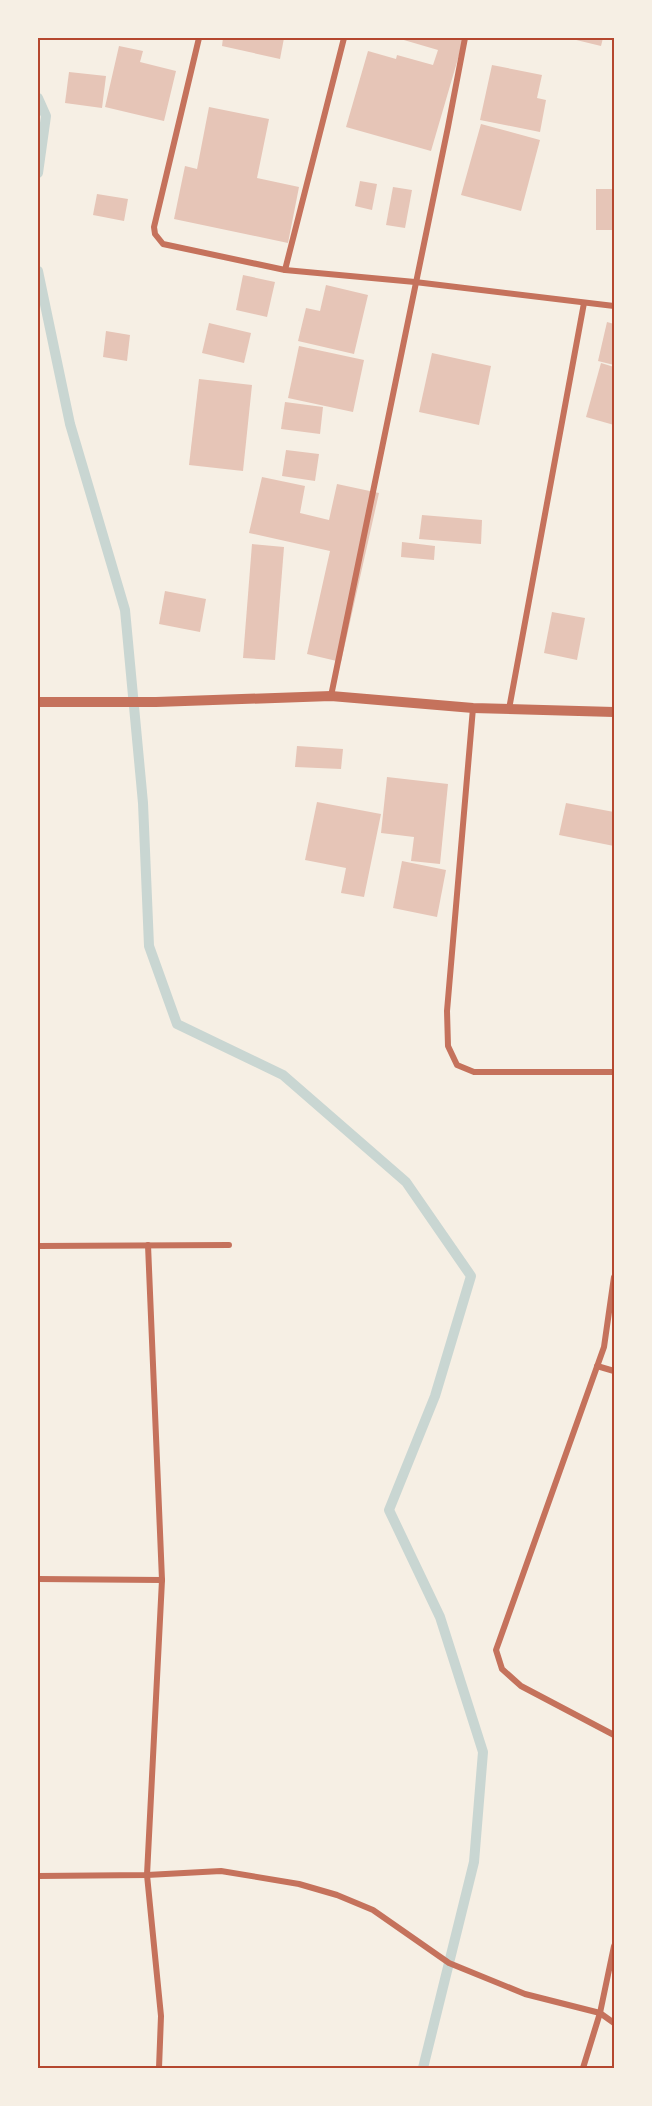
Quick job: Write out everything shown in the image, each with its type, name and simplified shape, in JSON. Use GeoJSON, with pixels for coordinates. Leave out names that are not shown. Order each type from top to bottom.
{"type":"FeatureCollection","features":[{"type":"Feature","properties":{"kind":"street"},"geometry":{"type":"LineString","coordinates":[[199,38],[154,227],[155,234],[163,244],[285,270],[415,282],[615,306]]}},
{"type":"Feature","properties":{"kind":"street"},"geometry":{"type":"LineString","coordinates":[[285,270],[344,38]]}},
{"type":"Feature","properties":{"kind":"street"},"geometry":{"type":"LineString","coordinates":[[331,696],[465,38]]}},
{"type":"Feature","properties":{"kind":"street"},"geometry":{"type":"LineString","coordinates":[[509,709],[584,303]]}},
{"type":"Feature","properties":{"kind":"street"},"geometry":{"type":"LineString","coordinates":[[38,702],[156,702],[331,696],[473,708],[615,712]]}},
{"type":"Feature","properties":{"kind":"street"},"geometry":{"type":"LineString","coordinates":[[473,708],[447,1011],[448,1046],[457,1065],[474,1072],[615,1072]]}},
{"type":"Feature","properties":{"kind":"street"},"geometry":{"type":"LineString","coordinates":[[148,1245],[162,1580],[147,1875],[161,2016],[159,2068]]}},
{"type":"Feature","properties":{"kind":"street"},"geometry":{"type":"LineString","coordinates":[[38,1246],[230,1245]]}},
{"type":"Feature","properties":{"kind":"street"},"geometry":{"type":"LineString","coordinates":[[615,1277],[604,1347],[496,1650],[501,1670],[520,1686],[615,1735]]}},
{"type":"Feature","properties":{"kind":"street"},"geometry":{"type":"LineString","coordinates":[[597,1366],[615,1371]]}},
{"type":"Feature","properties":{"kind":"street"},"geometry":{"type":"LineString","coordinates":[[38,1579],[162,1580]]}},
{"type":"Feature","properties":{"kind":"street"},"geometry":{"type":"LineString","coordinates":[[38,1876],[147,1875],[221,1871],[299,1884],[337,1895],[373,1910],[449,1963],[525,1994],[600,2013],[615,2023]]}},
{"type":"Feature","properties":{"kind":"street"},"geometry":{"type":"LineString","coordinates":[[583,2068],[600,2013],[615,1946]]}},
{"type":"Feature","properties":{"kind":"building"},"geometry":{"type":"Polygon","coordinates":[[[223,38],[284,38],[280,59],[222,46],[223,38]]]}},
{"type":"Feature","properties":{"kind":"building"},"geometry":{"type":"Polygon","coordinates":[[[397,38],[464,38],[431,151],[346,127],[368,51],[396,59],[397,55],[433,65],[438,50],[397,38]]]}},
{"type":"Feature","properties":{"kind":"building"},"geometry":{"type":"Polygon","coordinates":[[[568,38],[603,38],[601,46],[568,38]]]}},
{"type":"Feature","properties":{"kind":"building"},"geometry":{"type":"Polygon","coordinates":[[[119,46],[143,51],[140,62],[176,71],[164,121],[105,107],[119,46]]]}},
{"type":"Feature","properties":{"kind":"building"},"geometry":{"type":"Polygon","coordinates":[[[492,65],[542,75],[537,98],[546,100],[540,132],[480,120],[492,65]]]}},
{"type":"Feature","properties":{"kind":"building"},"geometry":{"type":"Polygon","coordinates":[[[69,72],[106,76],[102,108],[65,103],[69,72]]]}},
{"type":"Feature","properties":{"kind":"building"},"geometry":{"type":"Polygon","coordinates":[[[209,107],[269,119],[257,178],[299,187],[288,243],[174,219],[185,166],[197,169],[209,107]]]}},
{"type":"Feature","properties":{"kind":"building"},"geometry":{"type":"Polygon","coordinates":[[[481,124],[540,140],[521,211],[461,195],[481,124]]]}},
{"type":"Feature","properties":{"kind":"building"},"geometry":{"type":"Polygon","coordinates":[[[360,181],[377,184],[372,210],[355,206],[360,181]]]}},
{"type":"Feature","properties":{"kind":"building"},"geometry":{"type":"Polygon","coordinates":[[[393,187],[412,190],[405,228],[386,225],[393,187]]]}},
{"type":"Feature","properties":{"kind":"building"},"geometry":{"type":"Polygon","coordinates":[[[596,189],[614,189],[614,230],[596,230],[596,189]]]}},
{"type":"Feature","properties":{"kind":"building"},"geometry":{"type":"Polygon","coordinates":[[[97,194],[128,199],[124,221],[93,215],[97,194]]]}},
{"type":"Feature","properties":{"kind":"building"},"geometry":{"type":"Polygon","coordinates":[[[243,275],[275,282],[267,317],[236,310],[243,275]]]}},
{"type":"Feature","properties":{"kind":"building"},"geometry":{"type":"Polygon","coordinates":[[[326,285],[368,295],[354,354],[298,341],[306,308],[320,311],[326,285]]]}},
{"type":"Feature","properties":{"kind":"building"},"geometry":{"type":"Polygon","coordinates":[[[607,322],[614,324],[614,365],[598,361],[607,322]]]}},
{"type":"Feature","properties":{"kind":"building"},"geometry":{"type":"Polygon","coordinates":[[[209,323],[251,333],[244,363],[202,353],[209,323]]]}},
{"type":"Feature","properties":{"kind":"building"},"geometry":{"type":"Polygon","coordinates":[[[106,331],[130,335],[127,361],[103,357],[106,331]]]}},
{"type":"Feature","properties":{"kind":"building"},"geometry":{"type":"Polygon","coordinates":[[[299,346],[364,360],[353,412],[288,398],[299,346]]]}},
{"type":"Feature","properties":{"kind":"building"},"geometry":{"type":"Polygon","coordinates":[[[432,353],[491,366],[479,425],[419,412],[432,353]]]}},
{"type":"Feature","properties":{"kind":"building"},"geometry":{"type":"Polygon","coordinates":[[[601,363],[614,367],[614,425],[586,417],[601,363]]]}},
{"type":"Feature","properties":{"kind":"building"},"geometry":{"type":"Polygon","coordinates":[[[199,379],[252,385],[243,471],[189,465],[199,379]]]}},
{"type":"Feature","properties":{"kind":"building"},"geometry":{"type":"Polygon","coordinates":[[[285,402],[323,407],[320,434],[281,429],[285,402]]]}},
{"type":"Feature","properties":{"kind":"building"},"geometry":{"type":"Polygon","coordinates":[[[286,450],[319,454],[315,481],[282,476],[286,450]]]}},
{"type":"Feature","properties":{"kind":"building"},"geometry":{"type":"Polygon","coordinates":[[[262,477],[305,486],[300,513],[329,520],[337,484],[379,493],[341,662],[307,654],[330,551],[249,533],[262,477]]]}},
{"type":"Feature","properties":{"kind":"building"},"geometry":{"type":"Polygon","coordinates":[[[422,515],[482,520],[481,544],[419,539],[422,515]]]}},
{"type":"Feature","properties":{"kind":"building"},"geometry":{"type":"Polygon","coordinates":[[[402,542],[435,546],[434,560],[401,557],[402,542]]]}},
{"type":"Feature","properties":{"kind":"building"},"geometry":{"type":"Polygon","coordinates":[[[252,544],[284,547],[275,660],[243,658],[252,544]]]}},
{"type":"Feature","properties":{"kind":"building"},"geometry":{"type":"Polygon","coordinates":[[[165,591],[206,599],[200,632],[159,624],[165,591]]]}},
{"type":"Feature","properties":{"kind":"building"},"geometry":{"type":"Polygon","coordinates":[[[552,612],[585,618],[577,660],[544,653],[552,612]]]}},
{"type":"Feature","properties":{"kind":"building"},"geometry":{"type":"Polygon","coordinates":[[[297,746],[343,749],[341,769],[295,767],[297,746]]]}},
{"type":"Feature","properties":{"kind":"building"},"geometry":{"type":"Polygon","coordinates":[[[38,758],[40,758],[40,812],[38,812],[38,758]]]}},
{"type":"Feature","properties":{"kind":"building"},"geometry":{"type":"Polygon","coordinates":[[[387,777],[448,784],[440,864],[411,861],[414,837],[381,833],[387,777]]]}},
{"type":"Feature","properties":{"kind":"building"},"geometry":{"type":"Polygon","coordinates":[[[317,802],[381,814],[364,897],[341,893],[346,868],[305,860],[317,802]]]}},
{"type":"Feature","properties":{"kind":"building"},"geometry":{"type":"Polygon","coordinates":[[[566,803],[614,812],[614,846],[559,835],[566,803]]]}},
{"type":"Feature","properties":{"kind":"building"},"geometry":{"type":"Polygon","coordinates":[[[402,861],[446,870],[437,917],[393,908],[402,861]]]}},
{"type":"Feature","properties":{"kind":"waterway"},"geometry":{"type":"LineString","coordinates":[[38,98],[46,116],[38,173]]}},
{"type":"Feature","properties":{"kind":"waterway"},"geometry":{"type":"LineString","coordinates":[[38,271],[70,424],[125,610],[143,803],[149,946],[177,1024],[283,1075],[406,1182],[471,1276],[435,1396],[389,1510],[440,1617],[483,1752],[474,1862],[423,2068]]}}]}
